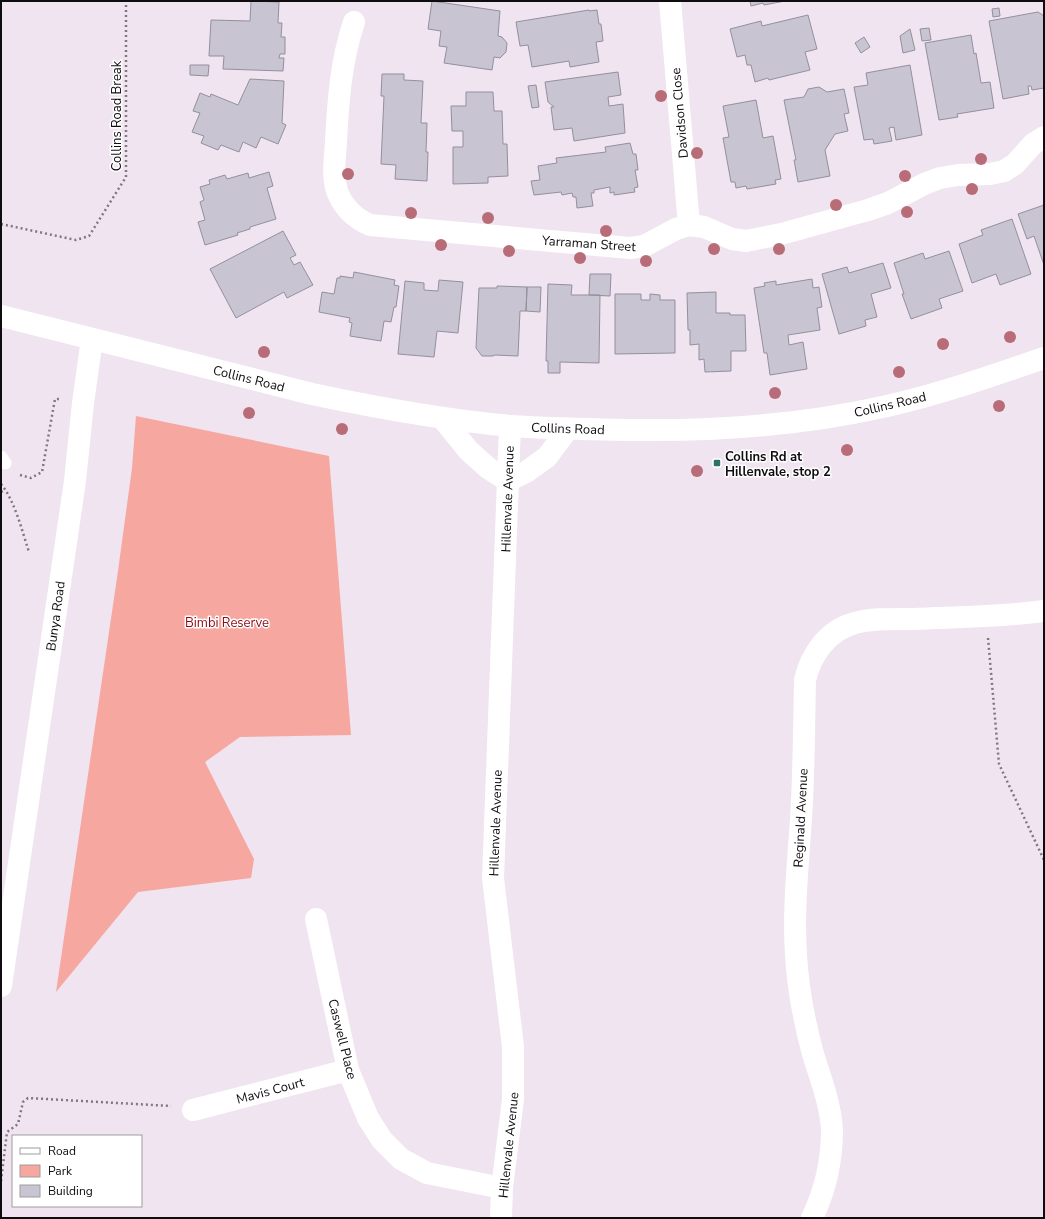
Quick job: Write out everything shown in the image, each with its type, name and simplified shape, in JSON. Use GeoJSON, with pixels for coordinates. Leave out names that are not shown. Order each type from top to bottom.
{"type":"FeatureCollection","features":[{"type":"Feature","properties":{"kind":"street","name":"Davidson Close"},"geometry":{"type":"LineString","coordinates":[[670,1],[689,225]]}},
{"type":"Feature","properties":{"kind":"street","name":"Yarraman Street"},"geometry":{"type":"LineString","coordinates":[[354,22],[344,56],[338,100],[335,180],[341,200],[346,208],[361,221],[370,225],[630,248],[644,246],[676,229],[689,225]]}},
{"type":"Feature","properties":{"kind":"street"},"geometry":{"type":"LineString","coordinates":[[689,225],[704,227],[732,239],[746,241],[762,239],[868,210],[888,203],[924,184],[940,178],[958,175],[990,174],[1004,171],[1015,164],[1033,144],[1044,137]]}},
{"type":"Feature","properties":{"kind":"street"},"geometry":{"type":"LineString","coordinates":[[1,316],[92,339]]}},
{"type":"Feature","properties":{"kind":"street","name":"Collins Road"},"geometry":{"type":"LineString","coordinates":[[92,339],[312,394],[363,405],[442,418],[510,426],[568,429],[715,429],[807,420],[887,406],[996,374],[1044,358]]}},
{"type":"Feature","properties":{"kind":"street","name":"Bunya Road"},"geometry":{"type":"LineString","coordinates":[[1,986],[74,489],[92,339]]}},
{"type":"Feature","properties":{"kind":"street"},"geometry":{"type":"LineString","coordinates":[[442,418],[469,451],[488,468],[508,481],[526,472],[547,457],[568,429]]}},
{"type":"Feature","properties":{"kind":"street","name":"Hillenvale Avenue"},"geometry":{"type":"LineString","coordinates":[[501,1218],[502,1188],[513,1099],[513,1047],[493,878],[510,426]]}},
{"type":"Feature","properties":{"kind":"street","name":"Reginald Avenue"},"geometry":{"type":"LineString","coordinates":[[812,1218],[821,1199],[828,1168],[832,1128],[827,1100],[802,1007],[796,954],[796,905],[802,802],[806,680],[808,668],[813,657],[825,639],[840,629],[855,622],[986,616],[1044,611]]}},
{"type":"Feature","properties":{"kind":"street","name":"Caswell Place"},"geometry":{"type":"LineString","coordinates":[[316,919],[348,1070],[368,1118],[382,1140],[401,1159],[427,1173],[502,1188]]}},
{"type":"Feature","properties":{"kind":"street","name":"Mavis Court"},"geometry":{"type":"LineString","coordinates":[[193,1110],[348,1070]]}},
{"type":"Feature","properties":{"kind":"path","name":"Collins Road Break"},"geometry":{"type":"LineString","coordinates":[[1,224],[76,240],[89,236],[126,177],[126,1]]}},
{"type":"Feature","properties":{"kind":"path"},"geometry":{"type":"LineString","coordinates":[[19,475],[31,478],[42,472],[55,399],[63,399]]}},
{"type":"Feature","properties":{"kind":"path"},"geometry":{"type":"LineString","coordinates":[[1,484],[15,512],[29,552]]}},
{"type":"Feature","properties":{"kind":"path"},"geometry":{"type":"LineString","coordinates":[[1,492],[5,490]]}},
{"type":"Feature","properties":{"kind":"path"},"geometry":{"type":"LineString","coordinates":[[986,616],[999,764],[1044,860]]}},
{"type":"Feature","properties":{"kind":"path"},"geometry":{"type":"LineString","coordinates":[[1,1181],[7,1132],[18,1124],[23,1102],[28,1098],[161,1105],[193,1110]]}},
{"type":"Feature","properties":{"kind":"green space","name":"Bimbi Reserve"},"geometry":{"type":"Polygon","coordinates":[[[136,416],[329,456],[351,735],[240,737],[205,762],[254,859],[251,878],[138,892],[56,992],[118,571],[132,468],[136,416]]]}},
{"type":"Feature","properties":{"kind":"building"},"geometry":{"type":"Polygon","coordinates":[[[251,1],[279,2],[278,23],[282,23],[281,37],[285,37],[285,54],[280,54],[279,58],[284,58],[283,71],[223,69],[224,56],[209,56],[211,20],[250,21],[251,1]]]}},
{"type":"Feature","properties":{"kind":"building"},"geometry":{"type":"Polygon","coordinates":[[[432,1],[500,11],[498,36],[502,37],[507,43],[506,52],[500,58],[494,57],[492,70],[444,63],[447,47],[439,46],[441,31],[428,29],[432,1]]]}},
{"type":"Feature","properties":{"kind":"building"},"geometry":{"type":"Polygon","coordinates":[[[750,1],[785,1],[764,5],[763,3],[751,6],[750,1]]]}},
{"type":"Feature","properties":{"kind":"building"},"geometry":{"type":"Polygon","coordinates":[[[999,8],[1000,16],[993,17],[992,9],[999,8]]]}},
{"type":"Feature","properties":{"kind":"building"},"geometry":{"type":"Polygon","coordinates":[[[597,10],[599,24],[601,24],[603,41],[596,42],[599,62],[570,67],[569,61],[532,67],[528,45],[520,46],[516,22],[597,10]]]}},
{"type":"Feature","properties":{"kind":"building"},"geometry":{"type":"Polygon","coordinates":[[[1038,12],[1044,16],[1044,88],[1032,90],[1031,86],[1028,86],[1029,94],[1003,99],[989,21],[1038,12]]]}},
{"type":"Feature","properties":{"kind":"building"},"geometry":{"type":"Polygon","coordinates":[[[808,15],[817,49],[805,52],[810,70],[755,82],[751,65],[747,65],[745,55],[737,57],[730,29],[761,21],[762,26],[808,15]]]}},
{"type":"Feature","properties":{"kind":"building"},"geometry":{"type":"Polygon","coordinates":[[[929,28],[931,40],[922,41],[920,29],[929,28]]]}},
{"type":"Feature","properties":{"kind":"building"},"geometry":{"type":"Polygon","coordinates":[[[910,29],[915,50],[903,53],[900,36],[910,29]]]}},
{"type":"Feature","properties":{"kind":"building"},"geometry":{"type":"Polygon","coordinates":[[[971,35],[974,54],[976,53],[981,83],[990,82],[994,108],[957,114],[958,117],[939,120],[925,43],[971,35]]]}},
{"type":"Feature","properties":{"kind":"building"},"geometry":{"type":"Polygon","coordinates":[[[864,37],[870,47],[861,53],[855,43],[864,37]]]}},
{"type":"Feature","properties":{"kind":"building"},"geometry":{"type":"Polygon","coordinates":[[[190,65],[209,65],[208,76],[190,75],[190,65]]]}},
{"type":"Feature","properties":{"kind":"building"},"geometry":{"type":"Polygon","coordinates":[[[910,65],[922,135],[896,140],[894,127],[889,128],[892,141],[874,144],[873,139],[864,140],[854,87],[868,85],[866,73],[910,65]]]}},
{"type":"Feature","properties":{"kind":"building"},"geometry":{"type":"Polygon","coordinates":[[[618,72],[621,95],[608,97],[609,106],[623,104],[625,133],[574,141],[572,128],[554,130],[551,107],[554,107],[548,102],[545,82],[618,72]]]}},
{"type":"Feature","properties":{"kind":"building"},"geometry":{"type":"Polygon","coordinates":[[[382,74],[404,74],[404,80],[423,81],[421,123],[427,123],[427,181],[395,179],[396,165],[381,164],[384,96],[381,96],[382,74]]]}},
{"type":"Feature","properties":{"kind":"building"},"geometry":{"type":"Polygon","coordinates":[[[250,79],[284,81],[282,123],[286,125],[278,144],[261,137],[256,148],[243,142],[239,152],[221,145],[218,150],[201,143],[204,136],[192,132],[200,113],[193,111],[200,93],[210,97],[211,94],[238,105],[250,79]]]}},
{"type":"Feature","properties":{"kind":"building"},"geometry":{"type":"Polygon","coordinates":[[[536,85],[539,107],[532,108],[528,86],[536,85]]]}},
{"type":"Feature","properties":{"kind":"building"},"geometry":{"type":"Polygon","coordinates":[[[819,87],[827,92],[844,89],[849,113],[844,114],[848,131],[835,134],[825,150],[830,176],[798,182],[794,160],[796,160],[784,100],[804,97],[808,89],[819,87]]]}},
{"type":"Feature","properties":{"kind":"building"},"geometry":{"type":"Polygon","coordinates":[[[466,92],[493,92],[494,111],[502,111],[503,144],[507,144],[508,176],[488,177],[488,183],[453,184],[453,147],[463,147],[463,131],[452,131],[451,106],[466,106],[466,92]]]}},
{"type":"Feature","properties":{"kind":"building"},"geometry":{"type":"Polygon","coordinates":[[[756,100],[763,138],[773,136],[781,179],[775,180],[776,184],[747,189],[746,186],[736,188],[735,182],[731,182],[723,138],[729,137],[723,106],[756,100]]]}},
{"type":"Feature","properties":{"kind":"building"},"geometry":{"type":"Polygon","coordinates":[[[630,143],[633,154],[636,154],[638,170],[635,170],[638,187],[634,188],[635,192],[614,195],[614,192],[610,193],[610,187],[594,190],[594,193],[591,193],[593,206],[577,208],[576,197],[573,197],[572,193],[562,195],[561,192],[534,195],[531,181],[540,180],[538,166],[557,163],[556,158],[606,152],[605,147],[630,143]]]}},
{"type":"Feature","properties":{"kind":"building"},"geometry":{"type":"Polygon","coordinates":[[[269,172],[273,186],[267,188],[276,219],[250,227],[250,229],[237,233],[238,235],[205,245],[198,222],[205,220],[200,202],[204,200],[200,187],[210,184],[209,180],[225,175],[227,179],[248,173],[249,178],[269,172]]]}},
{"type":"Feature","properties":{"kind":"building"},"geometry":{"type":"Polygon","coordinates":[[[1044,205],[1044,265],[1034,236],[1027,239],[1018,214],[1044,205]]]}},
{"type":"Feature","properties":{"kind":"building"},"geometry":{"type":"Polygon","coordinates":[[[1012,219],[1031,274],[1000,285],[996,274],[972,283],[959,244],[983,235],[981,230],[1012,219]]]}},
{"type":"Feature","properties":{"kind":"building"},"geometry":{"type":"Polygon","coordinates":[[[283,231],[296,255],[290,258],[294,265],[300,262],[313,285],[287,298],[284,292],[236,318],[210,269],[283,231]]]}},
{"type":"Feature","properties":{"kind":"building"},"geometry":{"type":"Polygon","coordinates":[[[949,251],[963,291],[939,299],[942,308],[911,319],[902,294],[904,294],[894,263],[923,253],[925,259],[949,251]]]}},
{"type":"Feature","properties":{"kind":"building"},"geometry":{"type":"Polygon","coordinates":[[[883,263],[891,288],[871,294],[877,317],[865,320],[866,326],[839,334],[822,274],[847,267],[849,273],[883,263]]]}},
{"type":"Feature","properties":{"kind":"building"},"geometry":{"type":"Polygon","coordinates":[[[354,272],[395,280],[394,285],[399,286],[396,307],[394,307],[391,322],[384,321],[381,341],[350,336],[352,323],[349,322],[350,318],[319,312],[322,292],[334,294],[337,278],[340,278],[340,276],[353,278],[354,272]]]}},
{"type":"Feature","properties":{"kind":"building"},"geometry":{"type":"Polygon","coordinates":[[[590,274],[611,274],[610,296],[589,295],[590,274]]]}},
{"type":"Feature","properties":{"kind":"building"},"geometry":{"type":"Polygon","coordinates":[[[812,279],[813,288],[819,287],[822,307],[817,308],[820,330],[788,335],[789,345],[803,342],[807,369],[770,375],[767,353],[764,353],[754,288],[765,286],[764,283],[776,281],[776,285],[812,279]]]}},
{"type":"Feature","properties":{"kind":"building"},"geometry":{"type":"Polygon","coordinates":[[[439,280],[463,282],[458,333],[437,331],[434,357],[398,354],[405,281],[424,283],[424,290],[438,291],[439,280]]]}},
{"type":"Feature","properties":{"kind":"building"},"geometry":{"type":"Polygon","coordinates":[[[548,284],[572,285],[571,295],[600,295],[599,363],[560,362],[560,373],[548,373],[548,361],[546,361],[548,284]]]}},
{"type":"Feature","properties":{"kind":"building"},"geometry":{"type":"Polygon","coordinates":[[[497,286],[527,287],[526,311],[520,311],[518,356],[482,356],[476,348],[479,288],[497,288],[497,286]]]}},
{"type":"Feature","properties":{"kind":"building"},"geometry":{"type":"Polygon","coordinates":[[[527,287],[541,287],[540,312],[526,311],[527,287]]]}},
{"type":"Feature","properties":{"kind":"building"},"geometry":{"type":"Polygon","coordinates":[[[716,292],[716,313],[745,315],[746,351],[731,351],[731,371],[705,372],[704,359],[699,360],[699,344],[690,345],[687,293],[716,292]]]}},
{"type":"Feature","properties":{"kind":"building"},"geometry":{"type":"Polygon","coordinates":[[[615,294],[641,294],[641,300],[650,300],[650,294],[660,295],[660,300],[675,300],[675,353],[615,354],[615,294]]]}},
{"type":"Feature","properties":{"kind":"place","name":"Collins Rd at Hillenvale, stop 2"},"geometry":{"type":"Point","coordinates":[717,463]}}]}
